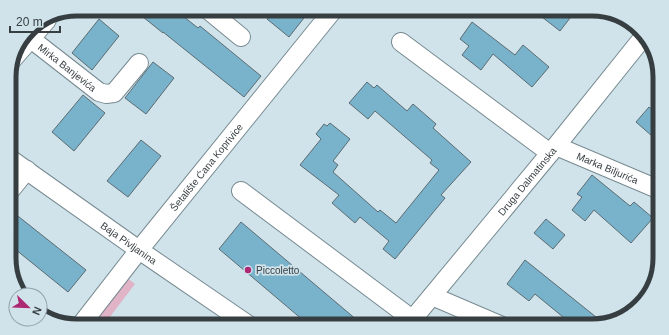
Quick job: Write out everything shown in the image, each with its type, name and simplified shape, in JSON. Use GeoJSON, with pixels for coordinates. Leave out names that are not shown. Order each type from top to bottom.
{"type":"FeatureCollection","features":[{"type":"Feature","properties":{"kind":"street"},"geometry":{"type":"LineString","coordinates":[[216,16],[241,37]]}},
{"type":"Feature","properties":{"kind":"street","name":"Šetalište Ćana Koprivice"},"geometry":{"type":"LineString","coordinates":[[85,319],[139,250],[328,16]]}},
{"type":"Feature","properties":{"kind":"street"},"geometry":{"type":"LineString","coordinates":[[25,45],[36,32]]}},
{"type":"Feature","properties":{"kind":"street","name":"Mirka Banjevića"},"geometry":{"type":"LineString","coordinates":[[30,39],[99,92],[106,94],[114,93],[139,63]]}},
{"type":"Feature","properties":{"kind":"street","name":"Druga Dalmatinska"},"geometry":{"type":"LineString","coordinates":[[413,319],[553,149],[640,40]]}},
{"type":"Feature","properties":{"kind":"street","name":"Marka Biljurića"},"geometry":{"type":"LineString","coordinates":[[401,42],[553,149],[653,187]]}},
{"type":"Feature","properties":{"kind":"street","name":"Baja Pivljanina"},"geometry":{"type":"LineString","coordinates":[[16,163],[240,319]]}},
{"type":"Feature","properties":{"kind":"street"},"geometry":{"type":"LineString","coordinates":[[16,183],[27,170]]}},
{"type":"Feature","properties":{"kind":"street"},"geometry":{"type":"LineString","coordinates":[[241,191],[405,319]]}},
{"type":"Feature","properties":{"kind":"street"},"geometry":{"type":"LineString","coordinates":[[432,296],[486,319]]}},
{"type":"Feature","properties":{"kind":"shaded area"},"geometry":{"type":"Polygon","coordinates":[[[126,277],[135,284],[108,319],[94,319],[126,277]]]}},
{"type":"Feature","properties":{"kind":"building"},"geometry":{"type":"Polygon","coordinates":[[[142,16],[183,16],[198,28],[200,26],[261,76],[244,97],[142,16]]]}},
{"type":"Feature","properties":{"kind":"building"},"geometry":{"type":"Polygon","coordinates":[[[269,16],[306,16],[289,37],[267,19],[269,16]]]}},
{"type":"Feature","properties":{"kind":"building"},"geometry":{"type":"Polygon","coordinates":[[[543,16],[572,16],[560,31],[542,17],[543,16]]]}},
{"type":"Feature","properties":{"kind":"building"},"geometry":{"type":"Polygon","coordinates":[[[99,19],[119,36],[92,70],[72,53],[99,19]]]}},
{"type":"Feature","properties":{"kind":"building"},"geometry":{"type":"Polygon","coordinates":[[[472,22],[515,55],[523,45],[549,67],[532,87],[493,54],[481,70],[462,55],[469,46],[460,39],[472,22]]]}},
{"type":"Feature","properties":{"kind":"building"},"geometry":{"type":"Polygon","coordinates":[[[153,62],[174,78],[146,114],[125,98],[153,62]]]}},
{"type":"Feature","properties":{"kind":"building"},"geometry":{"type":"Polygon","coordinates":[[[367,82],[374,88],[377,85],[407,111],[413,104],[436,124],[433,128],[471,162],[441,195],[445,198],[395,259],[383,249],[389,241],[360,217],[355,223],[332,203],[339,195],[300,165],[321,139],[316,134],[324,124],[327,126],[330,123],[350,139],[333,161],[338,165],[333,172],[378,212],[380,210],[396,223],[439,170],[430,163],[432,160],[375,111],[368,119],[349,103],[367,82]]]}},
{"type":"Feature","properties":{"kind":"building"},"geometry":{"type":"Polygon","coordinates":[[[83,95],[105,113],[74,151],[52,132],[83,95]]]}},
{"type":"Feature","properties":{"kind":"building"},"geometry":{"type":"Polygon","coordinates":[[[649,107],[653,110],[653,137],[636,122],[649,107]]]}},
{"type":"Feature","properties":{"kind":"building"},"geometry":{"type":"Polygon","coordinates":[[[141,140],[161,156],[128,197],[107,181],[141,140]]]}},
{"type":"Feature","properties":{"kind":"building"},"geometry":{"type":"Polygon","coordinates":[[[592,175],[630,206],[634,202],[653,218],[631,243],[594,210],[585,221],[572,210],[582,197],[577,194],[592,175]]]}},
{"type":"Feature","properties":{"kind":"building"},"geometry":{"type":"Polygon","coordinates":[[[16,215],[86,270],[68,292],[16,250],[16,215]]]}},
{"type":"Feature","properties":{"kind":"building"},"geometry":{"type":"Polygon","coordinates":[[[546,219],[565,235],[553,249],[534,233],[546,219]]]}},
{"type":"Feature","properties":{"kind":"building"},"geometry":{"type":"Polygon","coordinates":[[[241,222],[356,319],[302,319],[219,249],[241,222]]]}},
{"type":"Feature","properties":{"kind":"building"},"geometry":{"type":"Polygon","coordinates":[[[525,260],[596,317],[594,319],[565,319],[535,294],[529,301],[507,284],[525,260]]]}},
{"type":"Feature","properties":{"kind":"place","name":"Piccoletto"},"geometry":{"type":"Point","coordinates":[248,270]}}]}
